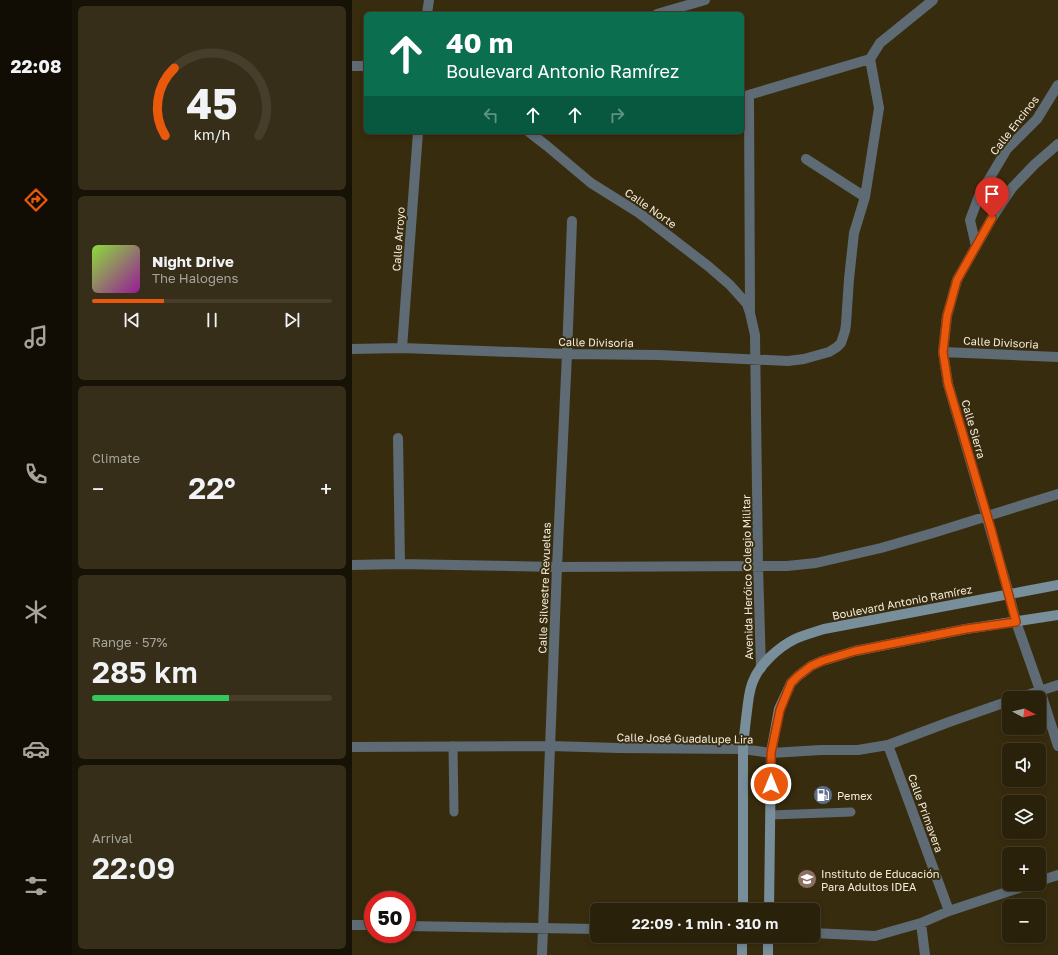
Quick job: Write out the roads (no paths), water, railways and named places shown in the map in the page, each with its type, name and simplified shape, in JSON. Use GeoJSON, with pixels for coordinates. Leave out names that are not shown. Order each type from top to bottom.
{"type":"FeatureCollection","features":[{"type":"Feature","properties":{"kind":"main road","name":"Boulevard Antonio Ramírez"},"geometry":{"type":"LineString","coordinates":[[761,668],[781,647],[796,638],[824,629],[1058,585]]}},
{"type":"Feature","properties":{"kind":"main road"},"geometry":{"type":"LineString","coordinates":[[769,903],[771,753],[778,715],[791,683],[798,676],[811,666],[822,661],[855,651],[966,629],[1058,615]]}},
{"type":"Feature","properties":{"kind":"main road","name":"Avenida Heróico Colegio Militar"},"geometry":{"type":"LineString","coordinates":[[743,903],[743,749],[750,692],[754,679],[761,668]]}},
{"type":"Feature","properties":{"kind":"main road"},"geometry":{"type":"LineString","coordinates":[[742,943],[742,955]]}},
{"type":"Feature","properties":{"kind":"main road"},"geometry":{"type":"LineString","coordinates":[[768,943],[768,955]]}},
{"type":"Feature","properties":{"kind":"street"},"geometry":{"type":"LineString","coordinates":[[427,12],[429,0]]}},
{"type":"Feature","properties":{"kind":"street"},"geometry":{"type":"LineString","coordinates":[[663,12],[705,0]]}},
{"type":"Feature","properties":{"kind":"street"},"geometry":{"type":"LineString","coordinates":[[750,313],[746,96],[870,58],[880,43],[933,0]]}},
{"type":"Feature","properties":{"kind":"street"},"geometry":{"type":"LineString","coordinates":[[806,159],[864,197],[879,108],[870,58]]}},
{"type":"Feature","properties":{"kind":"street"},"geometry":{"type":"LineString","coordinates":[[352,66],[364,66]]}},
{"type":"Feature","properties":{"kind":"street","name":"Calle Encinos"},"geometry":{"type":"LineString","coordinates":[[976,246],[970,220],[979,196],[1007,149],[1037,119],[1058,85]]}},
{"type":"Feature","properties":{"kind":"street","name":"Calle Arroyo"},"geometry":{"type":"LineString","coordinates":[[402,348],[418,134]]}},
{"type":"Feature","properties":{"kind":"street","name":"Calle Norte"},"geometry":{"type":"LineString","coordinates":[[532,134],[591,183],[639,212],[708,266],[740,296],[750,313]]}},
{"type":"Feature","properties":{"kind":"street","name":"Calle Sierra"},"geometry":{"type":"LineString","coordinates":[[1058,144],[1035,164],[1012,188],[992,218],[957,280],[947,316],[943,352],[948,384],[987,516],[1016,622],[1058,746]]}},
{"type":"Feature","properties":{"kind":"street","name":"Calle Divisoria"},"geometry":{"type":"LineString","coordinates":[[352,349],[402,348],[567,354],[659,355],[772,361],[804,359],[829,352],[841,343],[846,324],[854,233],[864,197]]}},
{"type":"Feature","properties":{"kind":"street","name":"Calle Silvestre Revueltas"},"geometry":{"type":"LineString","coordinates":[[542,955],[572,221]]}},
{"type":"Feature","properties":{"kind":"street","name":"Avenida Heróico Colegio Militar"},"geometry":{"type":"LineString","coordinates":[[750,313],[755,335],[756,359],[758,566],[761,668]]}},
{"type":"Feature","properties":{"kind":"street","name":"Calle Divisoria"},"geometry":{"type":"LineString","coordinates":[[943,352],[1058,357]]}},
{"type":"Feature","properties":{"kind":"street"},"geometry":{"type":"LineString","coordinates":[[398,438],[400,564]]}},
{"type":"Feature","properties":{"kind":"street"},"geometry":{"type":"LineString","coordinates":[[352,565],[400,564],[557,567],[787,566],[816,563],[880,548],[1058,494]]}},
{"type":"Feature","properties":{"kind":"street"},"geometry":{"type":"LineString","coordinates":[[1040,690],[1058,685]]}},
{"type":"Feature","properties":{"kind":"street","name":"Calle José Guadalupe Lira"},"geometry":{"type":"LineString","coordinates":[[352,747],[550,746],[743,749],[771,753],[821,750],[858,750],[888,745],[1002,703]]}},
{"type":"Feature","properties":{"kind":"street","name":"Calle Primavera"},"geometry":{"type":"LineString","coordinates":[[888,745],[949,911]]}},
{"type":"Feature","properties":{"kind":"street"},"geometry":{"type":"LineString","coordinates":[[1046,879],[1058,875]]}},
{"type":"Feature","properties":{"kind":"street"},"geometry":{"type":"LineString","coordinates":[[820,933],[875,936],[921,923],[949,911],[1010,891]]}},
{"type":"Feature","properties":{"kind":"street"},"geometry":{"type":"LineString","coordinates":[[921,923],[925,955]]}},
{"type":"Feature","properties":{"kind":"street"},"geometry":{"type":"LineString","coordinates":[[352,925],[364,925]]}},
{"type":"Feature","properties":{"kind":"street"},"geometry":{"type":"LineString","coordinates":[[416,926],[590,929]]}},
{"type":"Feature","properties":{"kind":"lane"},"geometry":{"type":"LineString","coordinates":[[453,746],[454,812]]}},
{"type":"Feature","properties":{"kind":"lane"},"geometry":{"type":"LineString","coordinates":[[771,815],[852,812]]}},
{"type":"Feature","properties":{"kind":"place","name":"Pemex"},"geometry":{"type":"Point","coordinates":[823,795]}},
{"type":"Feature","properties":{"kind":"place","name":"Instituto de Educación Para Adultos IDEA"},"geometry":{"type":"Point","coordinates":[807,879]}}]}
